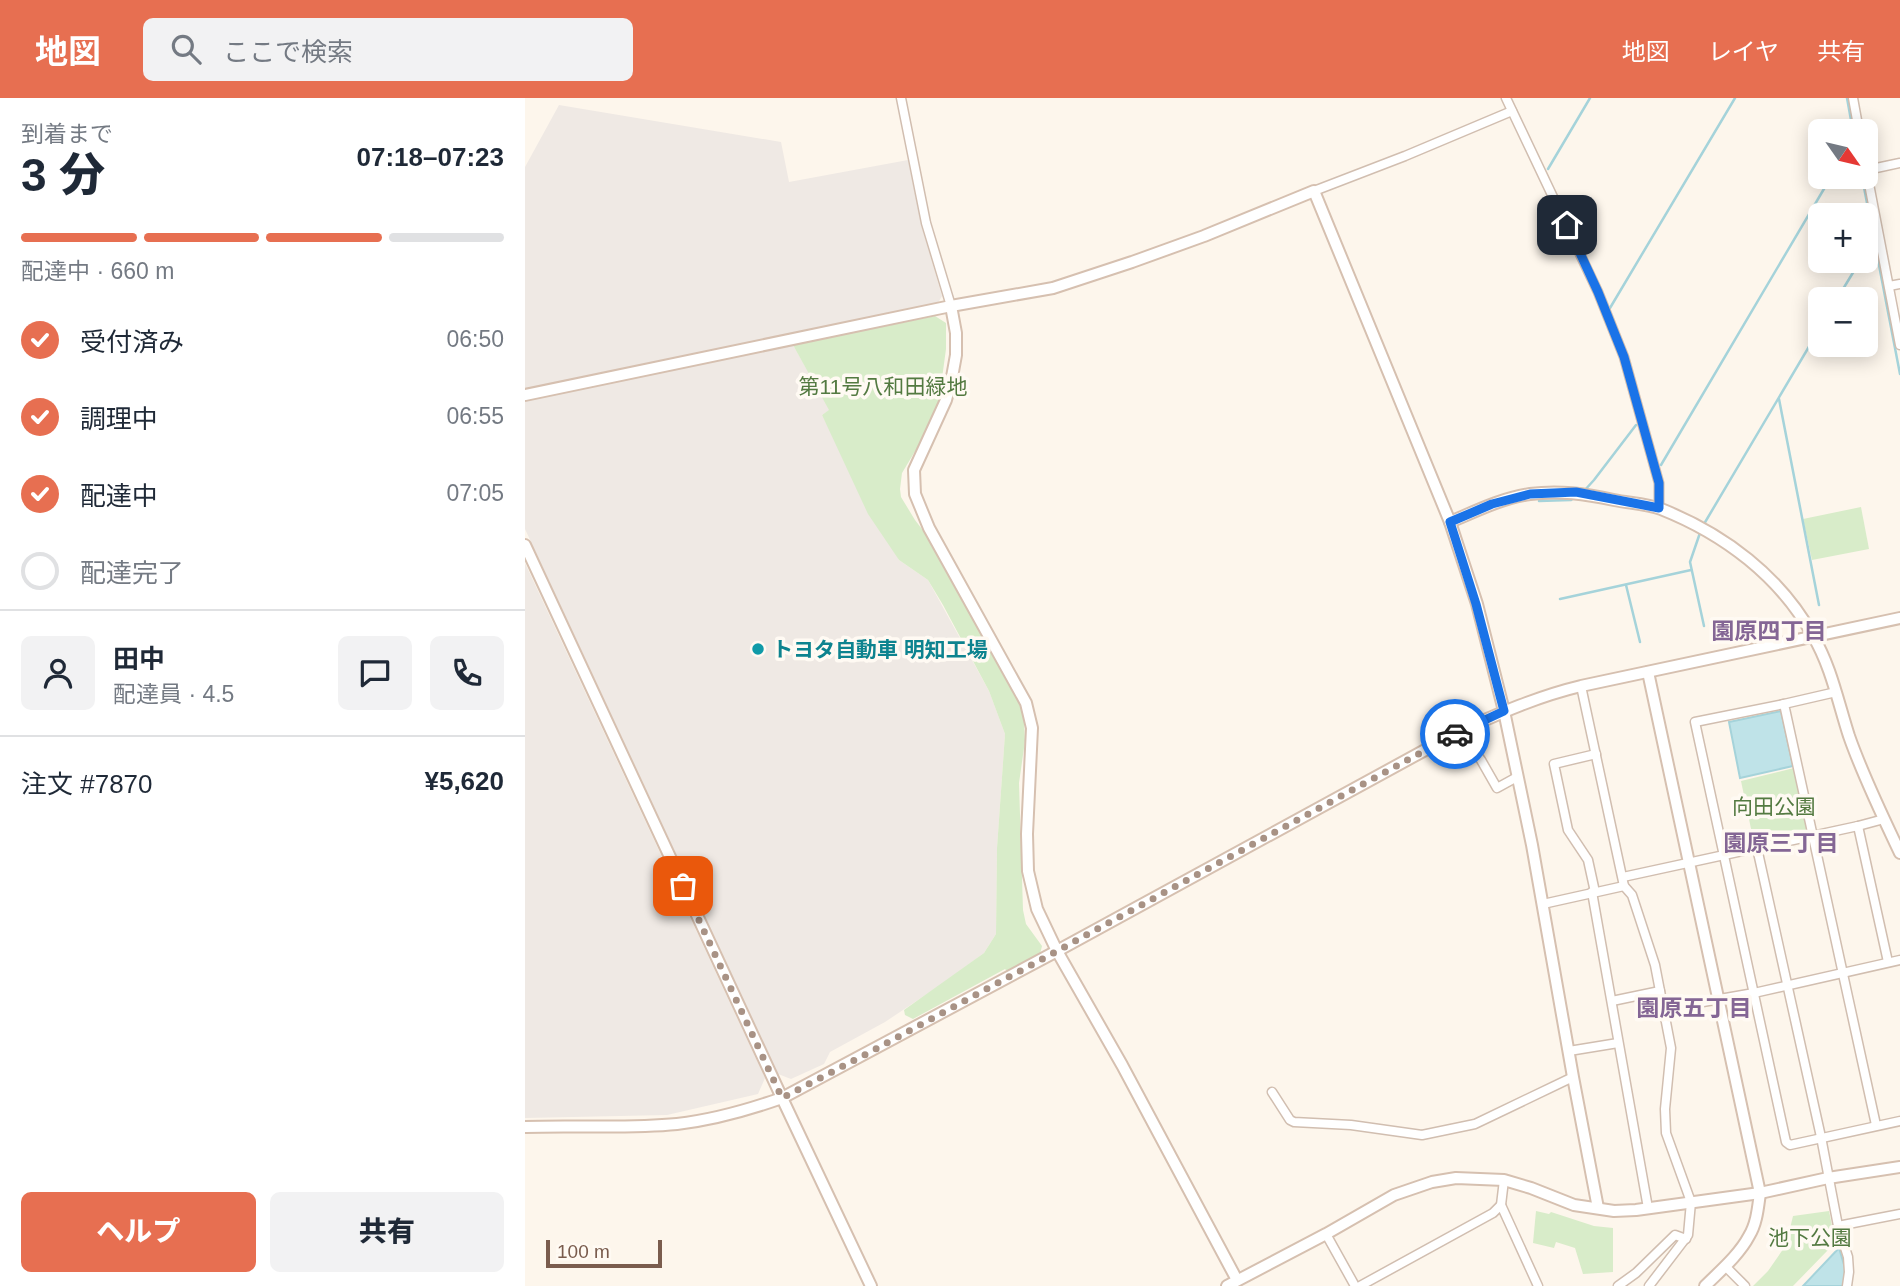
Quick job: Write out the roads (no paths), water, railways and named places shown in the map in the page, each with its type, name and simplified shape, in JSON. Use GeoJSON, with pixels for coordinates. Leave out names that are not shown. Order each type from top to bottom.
{"type":"FeatureCollection","features":[{"type":"Feature","properties":{"kind":"street"},"geometry":{"type":"LineString","coordinates":[[901,98],[926,223],[951,306],[956,333],[952,377],[946,400],[914,470],[915,494],[929,528],[1026,703],[1031,727],[1028,872],[1037,909],[1057,951],[1237,1280]]}},
{"type":"Feature","properties":{"kind":"street"},"geometry":{"type":"LineString","coordinates":[[1506,98],[1581,255],[1621,348],[1659,483],[1659,508]]}},
{"type":"Feature","properties":{"kind":"street"},"geometry":{"type":"LineString","coordinates":[[1853,98],[1857,119]]}},
{"type":"Feature","properties":{"kind":"street"},"geometry":{"type":"LineString","coordinates":[[525,395],[951,306],[1053,288],[1192,240],[1512,111]]}},
{"type":"Feature","properties":{"kind":"street"},"geometry":{"type":"LineString","coordinates":[[1878,166],[1900,163]]}},
{"type":"Feature","properties":{"kind":"street"},"geometry":{"type":"LineString","coordinates":[[1870,189],[1900,345]]}},
{"type":"Feature","properties":{"kind":"street"},"geometry":{"type":"LineString","coordinates":[[1314,191],[1450,522],[1476,604],[1504,711],[1543,904],[1598,1209]]}},
{"type":"Feature","properties":{"kind":"street"},"geometry":{"type":"LineString","coordinates":[[1888,285],[1900,284]]}},
{"type":"Feature","properties":{"kind":"street"},"geometry":{"type":"LineString","coordinates":[[1450,522],[1492,504],[1530,494],[1576,492],[1659,508],[1735,548],[1751,560],[1794,606],[1814,637],[1850,737],[1900,853]]}},
{"type":"Feature","properties":{"kind":"street"},"geometry":{"type":"LineString","coordinates":[[525,545],[871,1286]]}},
{"type":"Feature","properties":{"kind":"street"},"geometry":{"type":"LineString","coordinates":[[525,1127],[675,1124],[760,1106],[782,1098],[1460,731],[1504,711],[1581,686],[1900,618]]}},
{"type":"Feature","properties":{"kind":"street"},"geometry":{"type":"LineString","coordinates":[[1648,672],[1760,1193],[1755,1222],[1749,1237],[1705,1286]]}},
{"type":"Feature","properties":{"kind":"street"},"geometry":{"type":"LineString","coordinates":[[1581,686],[1623,882],[1632,895],[1655,965],[1671,1048],[1665,1109],[1666,1133],[1691,1202],[1688,1235],[1649,1286]]}},
{"type":"Feature","properties":{"kind":"street"},"geometry":{"type":"LineString","coordinates":[[1836,692],[1695,722],[1786,1142],[1790,1145],[1900,1121]]}},
{"type":"Feature","properties":{"kind":"street"},"geometry":{"type":"LineString","coordinates":[[1784,704],[1876,1125]]}},
{"type":"Feature","properties":{"kind":"street"},"geometry":{"type":"LineString","coordinates":[[1460,731],[1497,788],[1517,777]]}},
{"type":"Feature","properties":{"kind":"street"},"geometry":{"type":"LineString","coordinates":[[1596,754],[1555,764],[1569,830],[1588,860],[1649,1208]]}},
{"type":"Feature","properties":{"kind":"street"},"geometry":{"type":"LineString","coordinates":[[1543,904],[1593,892],[1690,862],[1884,819]]}},
{"type":"Feature","properties":{"kind":"street"},"geometry":{"type":"LineString","coordinates":[[1858,826],[1888,962]]}},
{"type":"Feature","properties":{"kind":"street"},"geometry":{"type":"LineString","coordinates":[[1757,848],[1838,1226],[1848,1257],[1847,1286]]}},
{"type":"Feature","properties":{"kind":"street"},"geometry":{"type":"LineString","coordinates":[[1663,1009],[1754,993],[1900,960]]}},
{"type":"Feature","properties":{"kind":"street"},"geometry":{"type":"LineString","coordinates":[[1612,1001],[1660,991]]}},
{"type":"Feature","properties":{"kind":"street"},"geometry":{"type":"LineString","coordinates":[[1569,1051],[1618,1043]]}},
{"type":"Feature","properties":{"kind":"street"},"geometry":{"type":"LineString","coordinates":[[1272,1092],[1294,1122],[1362,1126],[1422,1135],[1475,1124],[1573,1077]]}},
{"type":"Feature","properties":{"kind":"street"},"geometry":{"type":"LineString","coordinates":[[1227,1286],[1394,1195],[1422,1185],[1456,1178],[1504,1180],[1574,1205],[1614,1211],[1760,1193],[1828,1178],[1900,1167]]}},
{"type":"Feature","properties":{"kind":"street"},"geometry":{"type":"LineString","coordinates":[[1504,1180],[1501,1205],[1538,1286]]}},
{"type":"Feature","properties":{"kind":"street"},"geometry":{"type":"LineString","coordinates":[[1326,1234],[1357,1286],[1493,1213],[1501,1205]]}},
{"type":"Feature","properties":{"kind":"street"},"geometry":{"type":"LineString","coordinates":[[1838,1226],[1900,1214]]}},
{"type":"Feature","properties":{"kind":"street"},"geometry":{"type":"LineString","coordinates":[[1618,1286],[1636,1273],[1675,1235],[1686,1239]]}},
{"type":"Feature","properties":{"kind":"street"},"geometry":{"type":"LineString","coordinates":[[1725,1266],[1745,1286]]}},
{"type":"Feature","properties":{"kind":"water"},"geometry":{"type":"Polygon","coordinates":[[[1781,711],[1793,766],[1740,778],[1729,722],[1781,711]]]}},
{"type":"Feature","properties":{"kind":"water"},"geometry":{"type":"Polygon","coordinates":[[[1839,1248],[1845,1268],[1844,1286],[1803,1286],[1839,1248]]]}},
{"type":"Feature","properties":{"kind":"waterway"},"geometry":{"type":"LineString","coordinates":[[1548,169],[1590,98]]}},
{"type":"Feature","properties":{"kind":"waterway"},"geometry":{"type":"LineString","coordinates":[[1610,308],[1735,98]]}},
{"type":"Feature","properties":{"kind":"waterway"},"geometry":{"type":"LineString","coordinates":[[1847,98],[1851,119]]}},
{"type":"Feature","properties":{"kind":"waterway"},"geometry":{"type":"LineString","coordinates":[[1661,465],[1824,189]]}},
{"type":"Feature","properties":{"kind":"waterway"},"geometry":{"type":"LineString","coordinates":[[1864,189],[1900,374]]}},
{"type":"Feature","properties":{"kind":"waterway"},"geometry":{"type":"LineString","coordinates":[[1844,287],[1853,273]]}},
{"type":"Feature","properties":{"kind":"waterway"},"geometry":{"type":"LineString","coordinates":[[1704,524],[1808,348]]}},
{"type":"Feature","properties":{"kind":"waterway"},"geometry":{"type":"LineString","coordinates":[[1779,399],[1819,605]]}},
{"type":"Feature","properties":{"kind":"waterway"},"geometry":{"type":"LineString","coordinates":[[1584,491],[1636,425]]}},
{"type":"Feature","properties":{"kind":"waterway"},"geometry":{"type":"LineString","coordinates":[[1539,501],[1571,500],[1575,497]]}},
{"type":"Feature","properties":{"kind":"waterway"},"geometry":{"type":"LineString","coordinates":[[1701,530],[1690,562],[1704,626]]}},
{"type":"Feature","properties":{"kind":"waterway"},"geometry":{"type":"LineString","coordinates":[[1560,599],[1691,570]]}},
{"type":"Feature","properties":{"kind":"waterway"},"geometry":{"type":"LineString","coordinates":[[1626,585],[1640,642]]}},
{"type":"Feature","properties":{"kind":"place","name":"トヨタ自動車 明知工場"},"geometry":{"type":"Point","coordinates":[758,649]}},
{"type":"Feature","properties":{"kind":"district","name":"園原四丁目"},"geometry":{"type":"Point","coordinates":[1769,631]}},
{"type":"Feature","properties":{"kind":"district","name":"園原三丁目"},"geometry":{"type":"Point","coordinates":[1781,843]}},
{"type":"Feature","properties":{"kind":"district","name":"園原五丁目"},"geometry":{"type":"Point","coordinates":[1694,1008]}},
{"type":"Feature","properties":{"kind":"park label","name":"第11号八和田緑地"},"geometry":{"type":"Point","coordinates":[883,386]}},
{"type":"Feature","properties":{"kind":"park label","name":"向田公園"},"geometry":{"type":"Point","coordinates":[1774,806]}},
{"type":"Feature","properties":{"kind":"park label","name":"池下公園"},"geometry":{"type":"Point","coordinates":[1810,1237]}}]}
